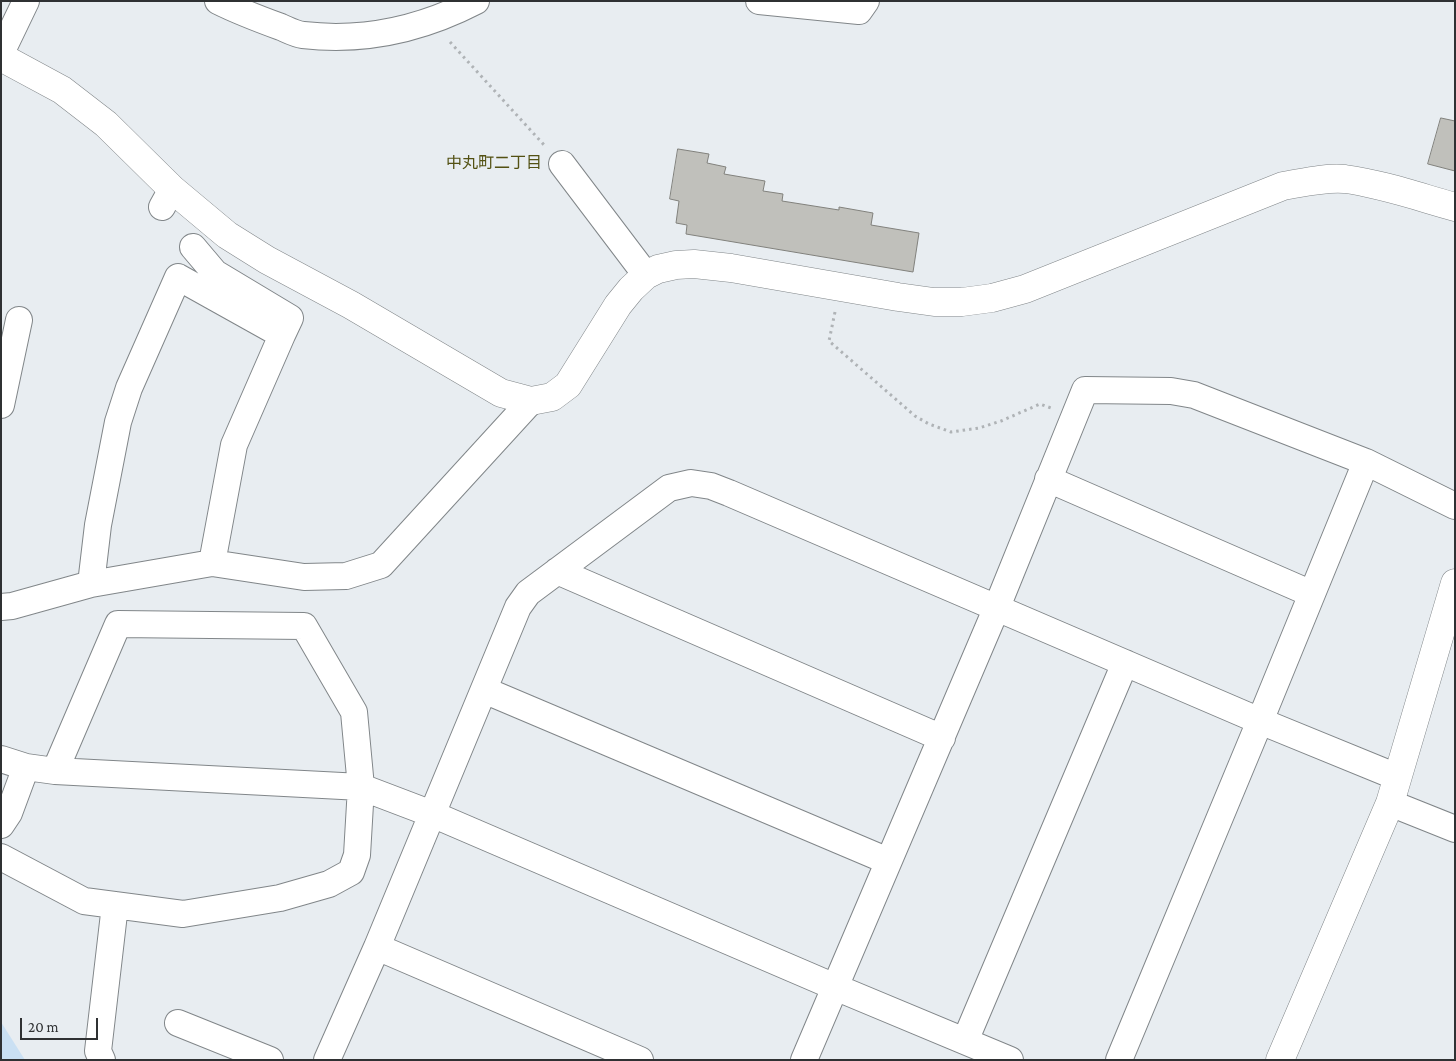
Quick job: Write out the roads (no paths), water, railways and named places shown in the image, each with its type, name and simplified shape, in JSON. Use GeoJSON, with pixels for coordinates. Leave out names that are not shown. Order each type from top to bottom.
{"type":"FeatureCollection","features":[{"type":"Feature","properties":{"kind":"street"},"geometry":{"type":"LineString","coordinates":[[1,53],[26,1]]}},
{"type":"Feature","properties":{"kind":"street"},"geometry":{"type":"LineString","coordinates":[[218,1],[245,14],[301,34],[359,36],[396,31],[431,21],[476,1]]}},
{"type":"Feature","properties":{"kind":"street"},"geometry":{"type":"LineString","coordinates":[[759,1],[859,11],[866,1]]}},
{"type":"Feature","properties":{"kind":"street"},"geometry":{"type":"LineString","coordinates":[[1,57],[62,90],[106,124],[167,198],[267,260],[502,393],[531,401],[552,397],[568,386],[618,304],[646,275],[658,269],[694,264],[731,268],[898,297],[934,302],[962,302],[992,298],[1025,289],[1283,186],[1343,179],[1455,207]]}},
{"type":"Feature","properties":{"kind":"street"},"geometry":{"type":"LineString","coordinates":[[562,164],[646,275]]}},
{"type":"Feature","properties":{"kind":"street"},"geometry":{"type":"LineString","coordinates":[[193,247],[215,273],[290,318],[234,445],[212,563]]}},
{"type":"Feature","properties":{"kind":"street"},"geometry":{"type":"LineString","coordinates":[[91,584],[98,525],[118,422],[129,388],[178,277],[282,335]]}},
{"type":"Feature","properties":{"kind":"street"},"geometry":{"type":"LineString","coordinates":[[1,405],[18,320]]}},
{"type":"Feature","properties":{"kind":"street"},"geometry":{"type":"LineString","coordinates":[[804,1060],[997,608],[1085,390],[1170,391],[1194,395],[1366,462],[1455,506]]}},
{"type":"Feature","properties":{"kind":"street"},"geometry":{"type":"LineString","coordinates":[[1,607],[12,606],[91,584],[212,563],[304,577],[346,576],[382,565],[531,401]]}},
{"type":"Feature","properties":{"kind":"street"},"geometry":{"type":"LineString","coordinates":[[1119,1060],[1366,462]]}},
{"type":"Feature","properties":{"kind":"street"},"geometry":{"type":"LineString","coordinates":[[1048,478],[1312,594]]}},
{"type":"Feature","properties":{"kind":"street"},"geometry":{"type":"LineString","coordinates":[[327,1060],[377,948],[518,607],[528,594],[557,571],[669,488],[691,483],[711,486],[729,493],[1260,721],[1398,777]]}},
{"type":"Feature","properties":{"kind":"street"},"geometry":{"type":"LineString","coordinates":[[557,571],[942,738]]}},
{"type":"Feature","properties":{"kind":"street"},"geometry":{"type":"LineString","coordinates":[[1280,1060],[1390,803],[1455,583]]}},
{"type":"Feature","properties":{"kind":"street"},"geometry":{"type":"LineString","coordinates":[[1,857],[84,901],[183,914],[280,898],[329,884],[351,872],[357,854],[361,786],[354,712],[304,626],[118,624],[54,771]]}},
{"type":"Feature","properties":{"kind":"street"},"geometry":{"type":"LineString","coordinates":[[965,1041],[1125,663]]}},
{"type":"Feature","properties":{"kind":"street"},"geometry":{"type":"LineString","coordinates":[[484,690],[888,861]]}},
{"type":"Feature","properties":{"kind":"street"},"geometry":{"type":"LineString","coordinates":[[1,759],[26,767],[54,771],[361,786],[432,814],[1010,1060]]}},
{"type":"Feature","properties":{"kind":"street"},"geometry":{"type":"LineString","coordinates":[[1,825],[8,814],[26,767]]}},
{"type":"Feature","properties":{"kind":"street"},"geometry":{"type":"LineString","coordinates":[[1390,803],[1455,829]]}},
{"type":"Feature","properties":{"kind":"street"},"geometry":{"type":"LineString","coordinates":[[102,1060],[98,1051],[116,905]]}},
{"type":"Feature","properties":{"kind":"street"},"geometry":{"type":"LineString","coordinates":[[377,948],[640,1060]]}},
{"type":"Feature","properties":{"kind":"street"},"geometry":{"type":"LineString","coordinates":[[178,1023],[270,1060]]}},
{"type":"Feature","properties":{"kind":"district","name":"中丸町二丁目"},"geometry":{"type":"Point","coordinates":[494,163]}}]}
